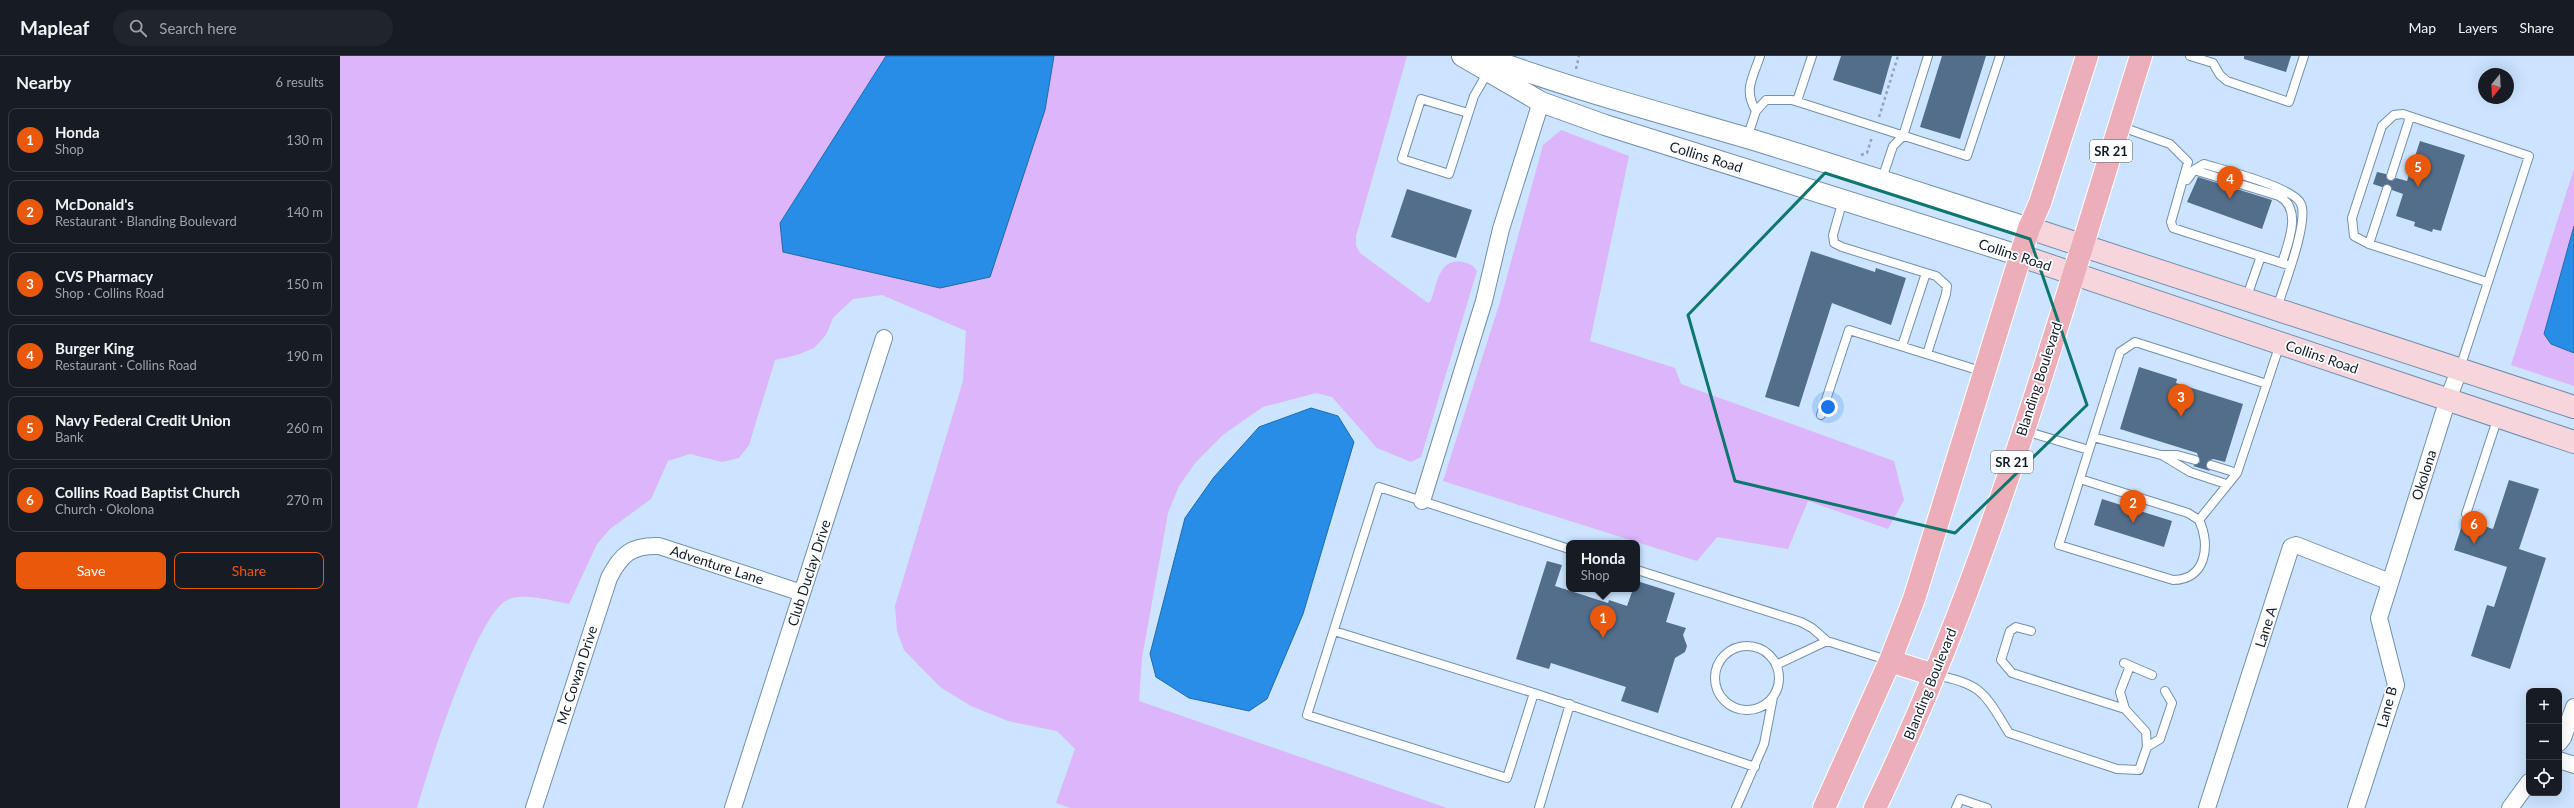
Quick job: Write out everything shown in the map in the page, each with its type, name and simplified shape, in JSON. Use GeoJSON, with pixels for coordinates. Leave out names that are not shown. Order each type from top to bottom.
{"type":"FeatureCollection","features":[{"type":"Feature","properties":{"kind":"main road"},"geometry":{"type":"LineString","coordinates":[[1824,808],[1890,661],[1916,591],[2029,228],[2040,203],[2088,56]]}},
{"type":"Feature","properties":{"kind":"main road","name":"Blanding Boulevard"},"geometry":{"type":"LineString","coordinates":[[1875,808],[1910,736],[1970,582],[2073,274],[2141,56]]}},
{"type":"Feature","properties":{"kind":"main road","name":"Collins Road"},"geometry":{"type":"LineString","coordinates":[[2029,228],[2460,368],[2574,407]]}},
{"type":"Feature","properties":{"kind":"main road","name":"Collins Road"},"geometry":{"type":"LineString","coordinates":[[2021,256],[2574,442]]}},
{"type":"Feature","properties":{"kind":"main road"},"geometry":{"type":"LineString","coordinates":[[1890,661],[1934,675]]}},
{"type":"Feature","properties":{"kind":"street","name":"Collins Road"},"geometry":{"type":"LineString","coordinates":[[1462,56],[1485,64],[1747,138],[2029,228]]}},
{"type":"Feature","properties":{"kind":"street","name":"Collins Road"},"geometry":{"type":"LineString","coordinates":[[1485,64],[1541,102],[1605,125],[2021,256]]}},
{"type":"Feature","properties":{"kind":"street"},"geometry":{"type":"LineString","coordinates":[[1422,501],[1484,301],[1500,229],[1541,102]]}},
{"type":"Feature","properties":{"kind":"street","name":"Club Duclay Drive"},"geometry":{"type":"LineString","coordinates":[[733,808],[884,338]]}},
{"type":"Feature","properties":{"kind":"street","name":"Okolona"},"geometry":{"type":"LineString","coordinates":[[2390,582],[2448,400],[2460,368]]}},
{"type":"Feature","properties":{"kind":"street","name":"Lane A"},"geometry":{"type":"LineString","coordinates":[[2207,808],[2291,547],[2296,545],[2390,582]]}},
{"type":"Feature","properties":{"kind":"street","name":"Adventure Lane"},"geometry":{"type":"LineString","coordinates":[[632,550],[642,546],[659,546],[802,593]]}},
{"type":"Feature","properties":{"kind":"street","name":"Mc Cowan Drive"},"geometry":{"type":"LineString","coordinates":[[534,808],[609,578],[619,561],[632,550]]}},
{"type":"Feature","properties":{"kind":"street","name":"Lane B"},"geometry":{"type":"LineString","coordinates":[[2356,808],[2396,684],[2379,618],[2390,582]]}},
{"type":"Feature","properties":{"kind":"street"},"geometry":{"type":"LineString","coordinates":[[2562,739],[2574,706]]}},
{"type":"Feature","properties":{"kind":"street"},"geometry":{"type":"LineString","coordinates":[[2562,761],[2574,765]]}},
{"type":"Feature","properties":{"kind":"street"},"geometry":{"type":"LineString","coordinates":[[2510,808],[2526,786]]}},
{"type":"Feature","properties":{"kind":"lane"},"geometry":{"type":"LineString","coordinates":[[1756,111],[1749,100],[1749,92],[1760,56]]}},
{"type":"Feature","properties":{"kind":"lane"},"geometry":{"type":"LineString","coordinates":[[1797,101],[1812,56]]}},
{"type":"Feature","properties":{"kind":"lane"},"geometry":{"type":"LineString","coordinates":[[1881,182],[1893,146],[1903,136],[1928,56]]}},
{"type":"Feature","properties":{"kind":"lane"},"geometry":{"type":"LineString","coordinates":[[1747,138],[1756,111],[1766,100],[1797,101],[1967,156],[2000,56]]}},
{"type":"Feature","properties":{"kind":"lane"},"geometry":{"type":"LineString","coordinates":[[2190,56],[2212,59],[2227,81],[2289,102],[2304,56]]}},
{"type":"Feature","properties":{"kind":"lane"},"geometry":{"type":"LineString","coordinates":[[1468,113],[1421,99],[1402,159],[1449,174],[1485,64]]}},
{"type":"Feature","properties":{"kind":"lane"},"geometry":{"type":"LineString","coordinates":[[2460,368],[2529,156],[2410,117],[2398,114],[2394,115],[2382,126],[2352,218],[2354,236],[2369,244],[2487,282]]}},
{"type":"Feature","properties":{"kind":"lane"},"geometry":{"type":"LineString","coordinates":[[2391,176],[2410,117]]}},
{"type":"Feature","properties":{"kind":"lane"},"geometry":{"type":"LineString","coordinates":[[2119,126],[2183,149],[2193,160],[2285,191],[2298,200],[2302,205],[2302,221],[2291,266],[2277,309]]}},
{"type":"Feature","properties":{"kind":"lane"},"geometry":{"type":"LineString","coordinates":[[2175,147],[2189,164],[2171,222],[2173,228],[2291,266]]}},
{"type":"Feature","properties":{"kind":"lane"},"geometry":{"type":"LineString","coordinates":[[2182,188],[2194,170],[2204,164]]}},
{"type":"Feature","properties":{"kind":"lane"},"geometry":{"type":"LineString","coordinates":[[2194,170],[2279,196],[2287,201],[2293,215],[2282,263]]}},
{"type":"Feature","properties":{"kind":"lane"},"geometry":{"type":"LineString","coordinates":[[2369,244],[2387,189]]}},
{"type":"Feature","properties":{"kind":"lane"},"geometry":{"type":"LineString","coordinates":[[1843,199],[1833,235],[1834,242],[1842,247],[1936,276],[1946,286],[1946,294],[1927,354]]}},
{"type":"Feature","properties":{"kind":"lane"},"geometry":{"type":"LineString","coordinates":[[2246,299],[2261,256]]}},
{"type":"Feature","properties":{"kind":"lane"},"geometry":{"type":"LineString","coordinates":[[1902,346],[1926,273]]}},
{"type":"Feature","properties":{"kind":"lane"},"geometry":{"type":"LineString","coordinates":[[1821,415],[1849,330],[1985,372]]}},
{"type":"Feature","properties":{"kind":"lane"},"geometry":{"type":"LineString","coordinates":[[2080,479],[2188,513],[2199,520],[2205,538],[2206,554],[2195,573],[2182,580],[2173,580],[2141,572],[2059,545],[2120,352],[2135,342],[2267,384]]}},
{"type":"Feature","properties":{"kind":"lane"},"geometry":{"type":"LineString","coordinates":[[2199,520],[2226,484],[2237,473],[2281,344]]}},
{"type":"Feature","properties":{"kind":"lane"},"geometry":{"type":"LineString","coordinates":[[2466,514],[2498,416]]}},
{"type":"Feature","properties":{"kind":"lane"},"geometry":{"type":"LineString","coordinates":[[2022,430],[2089,450]]}},
{"type":"Feature","properties":{"kind":"lane"},"geometry":{"type":"LineString","coordinates":[[2093,437],[2161,455],[2178,455],[2195,460]]}},
{"type":"Feature","properties":{"kind":"lane"},"geometry":{"type":"LineString","coordinates":[[2161,455],[2190,472],[2226,484]]}},
{"type":"Feature","properties":{"kind":"lane"},"geometry":{"type":"LineString","coordinates":[[2211,465],[2237,473]]}},
{"type":"Feature","properties":{"kind":"lane"},"geometry":{"type":"LineString","coordinates":[[1534,693],[1507,778],[1307,715],[1379,487],[1566,547]]}},
{"type":"Feature","properties":{"kind":"lane"},"geometry":{"type":"LineString","coordinates":[[1640,571],[1801,622],[1812,628],[1827,641],[1890,661]]}},
{"type":"Feature","properties":{"kind":"lane"},"geometry":{"type":"LineString","coordinates":[[2030,632],[2016,627],[2010,631],[2001,660],[2012,673],[2125,708]]}},
{"type":"Feature","properties":{"kind":"lane"},"geometry":{"type":"LineString","coordinates":[[1334,631],[1570,704],[1755,767]]}},
{"type":"Feature","properties":{"kind":"lane"},"geometry":{"type":"LineString","coordinates":[[1776,665],[1827,641]]}},
{"type":"Feature","properties":{"kind":"lane"},"geometry":{"type":"LineString","coordinates":[[1736,808],[1755,767],[1767,734],[1773,697],[1779,679],[1776,665],[1768,654],[1760,649],[1742,646],[1726,654],[1720,660],[1715,676],[1718,693],[1730,705],[1738,708],[1757,708],[1773,697]]}},
{"type":"Feature","properties":{"kind":"lane"},"geometry":{"type":"LineString","coordinates":[[1934,675],[1959,680],[1985,695],[2009,734],[2117,769],[2139,770],[2147,747],[2146,732],[2125,708],[2120,692],[2127,664],[2152,675]]}},
{"type":"Feature","properties":{"kind":"lane"},"geometry":{"type":"LineString","coordinates":[[2147,747],[2160,739],[2172,703],[2165,691]]}},
{"type":"Feature","properties":{"kind":"lane"},"geometry":{"type":"LineString","coordinates":[[1539,808],[1570,704]]}},
{"type":"Feature","properties":{"kind":"lane"},"geometry":{"type":"LineString","coordinates":[[1956,808],[1960,799],[1987,808]]}},
{"type":"Feature","properties":{"kind":"path"},"geometry":{"type":"LineString","coordinates":[[1854,157],[1867,153],[1898,56]]}},
{"type":"Feature","properties":{"kind":"highlighted area"},"geometry":{"type":"Polygon","coordinates":[[[1825,173],[2030,239],[2087,405],[1955,533],[1735,481],[1688,315],[1825,173]]]}},
{"type":"Feature","properties":{"kind":"shaded area"},"geometry":{"type":"Polygon","coordinates":[[[340,56],[886,56],[780,222],[1045,110],[1054,56],[1407,56],[1356,236],[1356,246],[1360,253],[1428,303],[1431,301],[1440,274],[1448,264],[1454,262],[1464,262],[1472,266],[1477,271],[1421,457],[1411,462],[1377,448],[1332,397],[1316,393],[1263,407],[1224,434],[1196,462],[1179,486],[1168,513],[1142,658],[1139,701],[1447,808],[1070,808],[1056,803],[1075,749],[1057,731],[1008,721],[971,706],[940,687],[904,650],[897,631],[895,606],[963,381],[966,331],[882,295],[853,299],[833,318],[826,335],[814,348],[797,355],[775,360],[749,445],[739,458],[722,462],[690,454],[668,461],[651,499],[610,529],[597,544],[569,604],[539,598],[516,597],[509,599],[496,610],[482,632],[468,661],[442,729],[417,808],[340,808],[340,56]]]}},
{"type":"Feature","properties":{"kind":"shaded area"},"geometry":{"type":"Polygon","coordinates":[[[1561,130],[1629,156],[1590,341],[1675,368],[1681,384],[1894,461],[1904,500],[1888,529],[1808,501],[1788,549],[1717,537],[1697,561],[1640,543],[1640,540],[1630,540],[1443,481],[1500,302],[1543,145],[1561,130]]]}},
{"type":"Feature","properties":{"kind":"shaded area"},"geometry":{"type":"Polygon","coordinates":[[[2574,169],[2574,226],[2544,334],[2551,344],[2574,353],[2574,386],[2511,365],[2574,169]]]}},
{"type":"Feature","properties":{"kind":"water"},"geometry":{"type":"Polygon","coordinates":[[[886,56],[1054,56],[1045,110],[990,277],[940,288],[783,252],[780,223],[886,56]]]}},
{"type":"Feature","properties":{"kind":"water"},"geometry":{"type":"Polygon","coordinates":[[[2574,226],[2574,353],[2551,344],[2544,334],[2574,226]]]}},
{"type":"Feature","properties":{"kind":"water"},"geometry":{"type":"Polygon","coordinates":[[[1311,408],[1338,416],[1354,442],[1303,614],[1267,699],[1249,711],[1189,698],[1156,677],[1150,654],[1185,518],[1214,477],[1259,427],[1311,408]]]}},
{"type":"Feature","properties":{"kind":"building"},"geometry":{"type":"Polygon","coordinates":[[[1841,56],[1892,56],[1881,95],[1833,80],[1841,56]]]}},
{"type":"Feature","properties":{"kind":"building"},"geometry":{"type":"Polygon","coordinates":[[[1942,56],[1986,56],[1960,139],[1920,127],[1942,56]]]}},
{"type":"Feature","properties":{"kind":"building"},"geometry":{"type":"Polygon","coordinates":[[[2244,56],[2291,56],[2286,72],[2244,59],[2244,56]]]}},
{"type":"Feature","properties":{"kind":"building"},"geometry":{"type":"Polygon","coordinates":[[[2420,141],[2465,155],[2441,231],[2433,229],[2432,232],[2414,226],[2415,222],[2396,216],[2403,194],[2392,190],[2388,184],[2382,187],[2373,184],[2377,172],[2386,174],[2390,181],[2396,178],[2407,181],[2420,141]]]}},
{"type":"Feature","properties":{"kind":"building"},"geometry":{"type":"Polygon","coordinates":[[[2198,177],[2272,200],[2262,229],[2187,202],[2198,177]]]}},
{"type":"Feature","properties":{"kind":"building"},"geometry":{"type":"Polygon","coordinates":[[[1407,189],[1472,210],[1456,258],[1391,237],[1407,189]]]}},
{"type":"Feature","properties":{"kind":"building"},"geometry":{"type":"Polygon","coordinates":[[[1811,251],[1875,272],[1876,268],[1906,278],[1891,325],[1832,303],[1799,407],[1765,397],[1811,251]]]}},
{"type":"Feature","properties":{"kind":"building"},"geometry":{"type":"Polygon","coordinates":[[[2139,367],[2177,379],[2176,383],[2243,404],[2225,462],[2213,459],[2208,461],[2206,466],[2210,471],[2193,466],[2200,462],[2197,453],[2120,429],[2139,367]]]}},
{"type":"Feature","properties":{"kind":"building"},"geometry":{"type":"Polygon","coordinates":[[[2509,480],[2539,489],[2519,549],[2546,558],[2510,669],[2471,656],[2487,605],[2494,607],[2507,567],[2454,550],[2464,519],[2493,529],[2509,480]]]}},
{"type":"Feature","properties":{"kind":"building"},"geometry":{"type":"Polygon","coordinates":[[[2102,499],[2172,521],[2164,547],[2094,525],[2102,499]]]}},
{"type":"Feature","properties":{"kind":"building"},"geometry":{"type":"Polygon","coordinates":[[[1547,561],[1562,565],[1555,586],[1566,590],[1566,592],[1574,592],[1608,603],[1609,600],[1627,606],[1632,592],[1640,592],[1640,582],[1675,593],[1666,622],[1686,628],[1683,635],[1687,646],[1685,652],[1675,658],[1658,713],[1621,701],[1626,687],[1551,663],[1549,669],[1516,659],[1547,561]]]}},
{"type":"Feature","properties":{"kind":"place","name":"Navy Federal Credit Union"},"geometry":{"type":"Point","coordinates":[2418,187]}},
{"type":"Feature","properties":{"kind":"place","name":"Burger King"},"geometry":{"type":"Point","coordinates":[2230,199]}},
{"type":"Feature","properties":{"kind":"place","name":"CVS Pharmacy"},"geometry":{"type":"Point","coordinates":[2181,417]}},
{"type":"Feature","properties":{"kind":"place","name":"McDonald's"},"geometry":{"type":"Point","coordinates":[2133,523]}},
{"type":"Feature","properties":{"kind":"place","name":"Collins Road Baptist Church"},"geometry":{"type":"Point","coordinates":[2474,544]}},
{"type":"Feature","properties":{"kind":"place","name":"Honda"},"geometry":{"type":"Point","coordinates":[1603,638]}}]}
